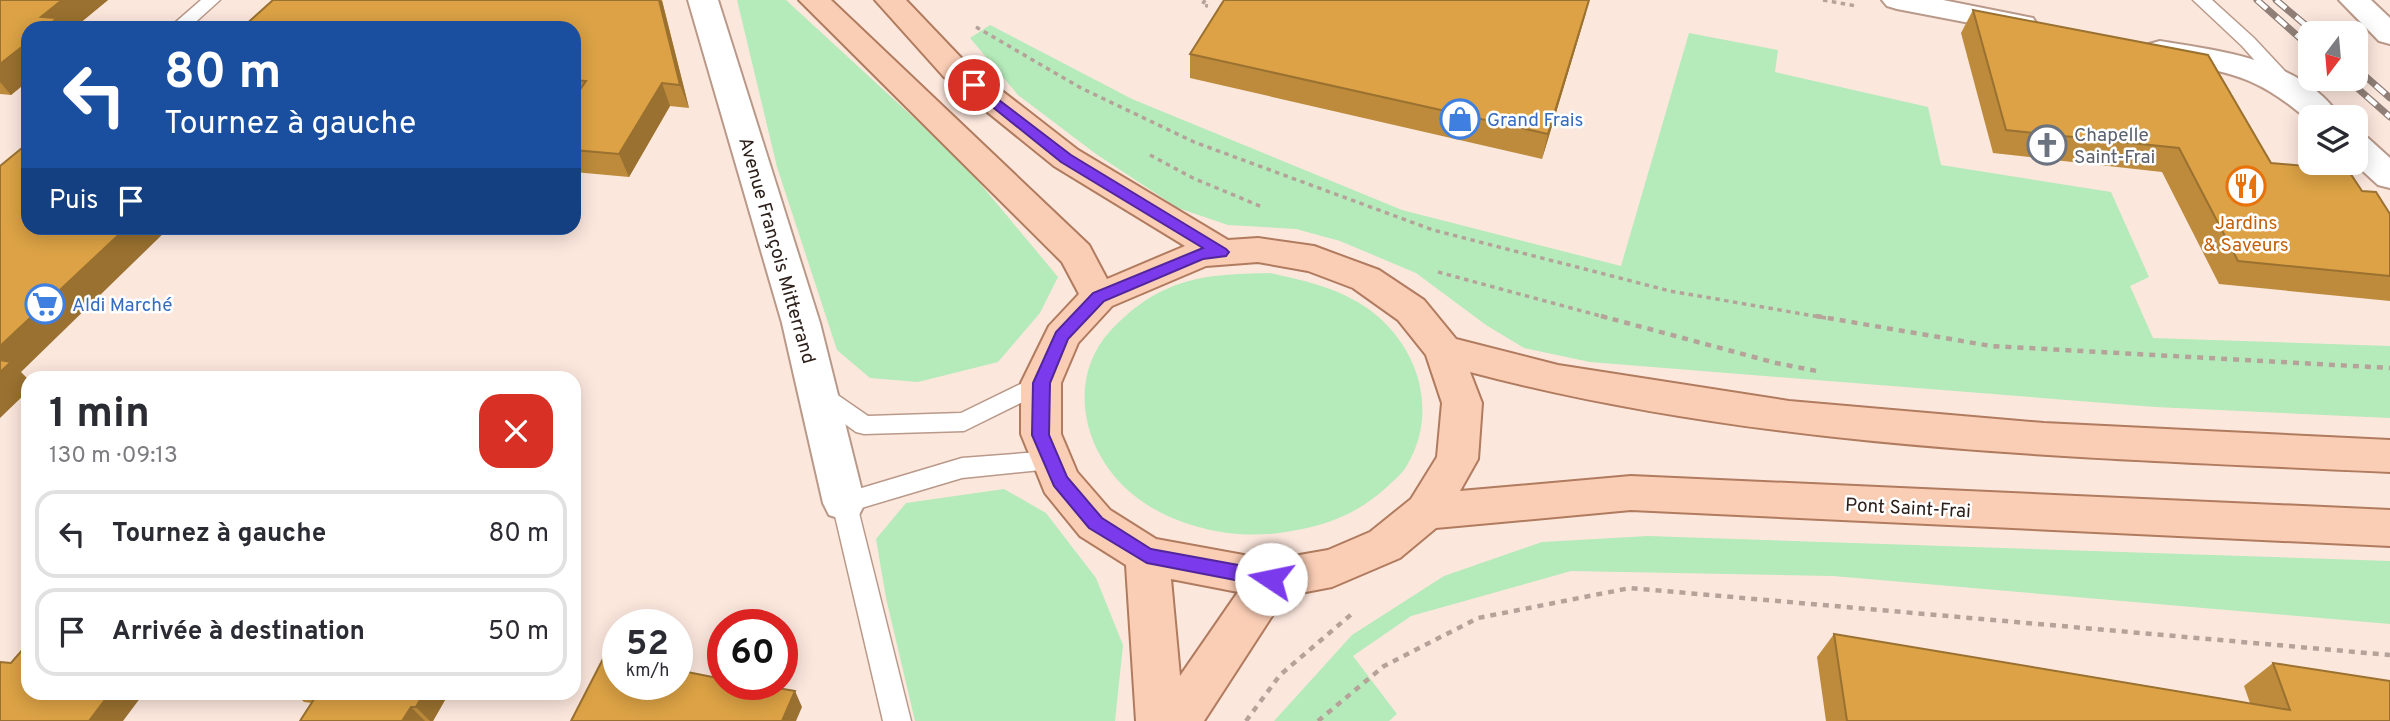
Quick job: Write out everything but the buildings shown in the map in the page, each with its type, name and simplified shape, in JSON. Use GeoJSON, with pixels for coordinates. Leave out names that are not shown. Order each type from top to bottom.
{"type":"FeatureCollection","features":[{"type":"Feature","properties":{"kind":"main road"},"geometry":{"type":"LineString","coordinates":[[814,0],[1076,254],[1099,297]]}},
{"type":"Feature","properties":{"kind":"main road"},"geometry":{"type":"LineString","coordinates":[[888,4],[955,70],[1066,159],[1221,252]]}},
{"type":"Feature","properties":{"kind":"main road"},"geometry":{"type":"LineString","coordinates":[[1258,250],[1314,259],[1366,279],[1411,310],[1443,350],[1462,403],[1457,459],[1426,511],[1385,545],[1332,568],[1271,579],[1147,556],[1096,523],[1060,481],[1041,435],[1041,383],[1062,336],[1099,297],[1201,254],[1221,252],[1258,250]]}},
{"type":"Feature","properties":{"kind":"main road"},"geometry":{"type":"LineString","coordinates":[[1443,350],[1558,380],[1789,417],[2044,439],[2390,456]]}},
{"type":"Feature","properties":{"kind":"main road","name":"Pont Saint-Frai"},"geometry":{"type":"LineString","coordinates":[[1426,511],[1631,494],[2390,528]]}},
{"type":"Feature","properties":{"kind":"main road"},"geometry":{"type":"LineString","coordinates":[[1147,556],[1160,721]]}},
{"type":"Feature","properties":{"kind":"main road"},"geometry":{"type":"LineString","coordinates":[[1177,721],[1271,579]]}},
{"type":"Feature","properties":{"kind":"street","name":"Avenue François Mitterrand"},"geometry":{"type":"LineString","coordinates":[[703,0],[801,323],[844,503]]}},
{"type":"Feature","properties":{"kind":"street"},"geometry":{"type":"LineString","coordinates":[[1897,0],[2046,28]]}},
{"type":"Feature","properties":{"kind":"street"},"geometry":{"type":"LineString","coordinates":[[2354,0],[2390,36]]}},
{"type":"Feature","properties":{"kind":"street"},"geometry":{"type":"LineString","coordinates":[[2127,44],[2235,65],[2262,73],[2288,86],[2310,105]]}},
{"type":"Feature","properties":{"kind":"street"},"geometry":{"type":"LineString","coordinates":[[2368,157],[2390,177]]}},
{"type":"Feature","properties":{"kind":"lane"},"geometry":{"type":"LineString","coordinates":[[186,21],[211,0]]}},
{"type":"Feature","properties":{"kind":"lane"},"geometry":{"type":"LineString","coordinates":[[2202,0],[2248,42],[2288,86]]}},
{"type":"Feature","properties":{"kind":"lane"},"geometry":{"type":"LineString","coordinates":[[818,393],[864,425],[964,422],[1041,383]]}},
{"type":"Feature","properties":{"kind":"lane"},"geometry":{"type":"LineString","coordinates":[[897,721],[844,503],[962,468],[1052,461]]}},
{"type":"Feature","properties":{"kind":"path"},"geometry":{"type":"LineString","coordinates":[[1205,0],[1202,5],[1208,6]]}},
{"type":"Feature","properties":{"kind":"path"},"geometry":{"type":"LineString","coordinates":[[971,24],[1081,88],[1194,142],[1433,230],[1670,291],[1992,346],[2390,368]]}},
{"type":"Feature","properties":{"kind":"path"},"geometry":{"type":"LineString","coordinates":[[1146,154],[1263,208]]}},
{"type":"Feature","properties":{"kind":"path"},"geometry":{"type":"LineString","coordinates":[[1428,269],[1586,314],[1776,363],[1828,373]]}},
{"type":"Feature","properties":{"kind":"path"},"geometry":{"type":"LineString","coordinates":[[1318,721],[1384,667],[1478,618],[1630,588],[2390,655]]}},
{"type":"Feature","properties":{"kind":"green space"},"geometry":{"type":"Polygon","coordinates":[[[737,0],[786,0],[963,163],[1058,277],[1040,313],[998,362],[918,382],[870,378],[837,350],[777,167],[737,0]]]}},
{"type":"Feature","properties":{"kind":"green space"},"geometry":{"type":"Polygon","coordinates":[[[990,25],[1132,99],[1402,210],[1621,266],[1689,33],[1778,50],[1775,72],[1928,107],[1941,165],[2111,192],[2149,277],[2130,286],[2153,338],[2390,346],[2390,418],[2155,407],[1590,362],[1524,348],[1486,325],[1416,273],[1340,241],[1296,229],[1228,225],[1178,208],[1096,154],[1018,95],[970,38],[990,25]]]}},
{"type":"Feature","properties":{"kind":"green space"},"geometry":{"type":"Polygon","coordinates":[[[1270,273],[1318,285],[1353,299],[1382,321],[1398,338],[1410,357],[1422,400],[1422,423],[1416,445],[1404,470],[1376,496],[1351,512],[1324,523],[1262,534],[1226,533],[1191,525],[1143,502],[1123,486],[1107,467],[1087,422],[1087,374],[1096,351],[1111,330],[1131,311],[1154,295],[1171,287],[1207,277],[1270,273]]]}},
{"type":"Feature","properties":{"kind":"green space"},"geometry":{"type":"Polygon","coordinates":[[[1004,489],[1046,513],[1096,578],[1123,645],[1115,721],[915,721],[886,598],[876,539],[906,503],[1004,489]]]}},
{"type":"Feature","properties":{"kind":"green space"},"geometry":{"type":"Polygon","coordinates":[[[1648,536],[2390,561],[2390,624],[1833,576],[1571,571],[1411,616],[1353,656],[1397,714],[1389,721],[1274,721],[1352,635],[1444,576],[1542,542],[1648,536]]]}},
{"type":"Feature","properties":{"kind":"railway"},"geometry":{"type":"LineString","coordinates":[[2257,0],[2298,36]]}},
{"type":"Feature","properties":{"kind":"railway"},"geometry":{"type":"LineString","coordinates":[[2276,0],[2301,21]]}},
{"type":"Feature","properties":{"kind":"railway"},"geometry":{"type":"LineString","coordinates":[[2368,79],[2390,98]]}},
{"type":"Feature","properties":{"kind":"railway"},"geometry":{"type":"LineString","coordinates":[[2361,91],[2390,117]]}},
{"type":"Feature","properties":{"kind":"place","name":"Grand Frais"},"geometry":{"type":"Point","coordinates":[1460,119]}},
{"type":"Feature","properties":{"kind":"place","name":"Chapelle Saint-Frai"},"geometry":{"type":"Point","coordinates":[2047,145]}},
{"type":"Feature","properties":{"kind":"place","name":"Jardins & Saveurs"},"geometry":{"type":"Point","coordinates":[2246,186]}},
{"type":"Feature","properties":{"kind":"place","name":"Aldi Marché"},"geometry":{"type":"Point","coordinates":[45,304]}},
{"type":"Feature","properties":{"kind":"route"},"geometry":{"type":"LineString","coordinates":[[974,85],[1066,159],[1221,252],[1201,254],[1099,297],[1062,336],[1041,383],[1041,435],[1060,481],[1096,523],[1147,556],[1271,579]]}}]}
